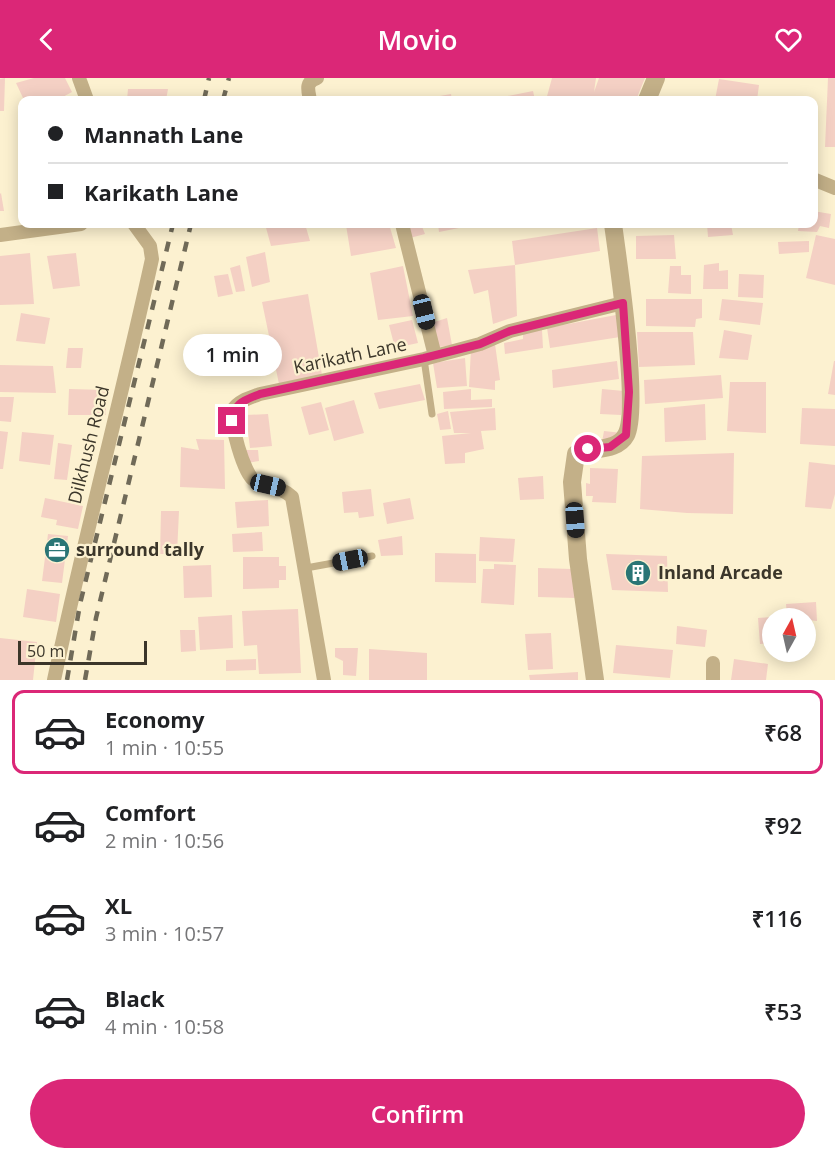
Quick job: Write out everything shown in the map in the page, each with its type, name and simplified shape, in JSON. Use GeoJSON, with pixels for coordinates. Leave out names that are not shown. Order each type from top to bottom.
{"type":"FeatureCollection","features":[{"type":"Feature","properties":{"kind":"street"},"geometry":{"type":"LineString","coordinates":[[79,78],[86,96]]}},
{"type":"Feature","properties":{"kind":"street"},"geometry":{"type":"LineString","coordinates":[[309,96],[308,86],[316,78]]}},
{"type":"Feature","properties":{"kind":"street"},"geometry":{"type":"LineString","coordinates":[[649,96],[656,78]]}},
{"type":"Feature","properties":{"kind":"street"},"geometry":{"type":"LineString","coordinates":[[818,181],[835,188]]}},
{"type":"Feature","properties":{"kind":"street"},"geometry":{"type":"LineString","coordinates":[[0,235],[52,228]]}},
{"type":"Feature","properties":{"kind":"street","name":"Dilkhush Road"},"geometry":{"type":"LineString","coordinates":[[54,680],[82,544],[108,447],[152,259],[150,246],[137,228]]}},
{"type":"Feature","properties":{"kind":"street"},"geometry":{"type":"LineString","coordinates":[[403,228],[429,357]]}},
{"type":"Feature","properties":{"kind":"street"},"geometry":{"type":"LineString","coordinates":[[595,680],[578,559],[573,463],[576,454],[588,449],[610,447],[626,435],[629,392],[623,303],[614,228]]}},
{"type":"Feature","properties":{"kind":"street","name":"Karikath Lane"},"geometry":{"type":"LineString","coordinates":[[324,680],[292,497],[284,489],[254,480],[245,470],[232,421],[233,411],[238,403],[260,394],[480,344],[510,331],[623,303]]}},
{"type":"Feature","properties":{"kind":"street"},"geometry":{"type":"LineString","coordinates":[[713,680],[714,663]]}},
{"type":"Feature","properties":{"kind":"lane","name":"Karikath Lane"},"geometry":{"type":"LineString","coordinates":[[429,357],[432,414]]}},
{"type":"Feature","properties":{"kind":"lane"},"geometry":{"type":"LineString","coordinates":[[306,568],[372,556]]}},
{"type":"Feature","properties":{"kind":"building"},"geometry":{"type":"Polygon","coordinates":[[[5,78],[4,111],[0,111],[0,79],[5,78]]]}},
{"type":"Feature","properties":{"kind":"building"},"geometry":{"type":"Polygon","coordinates":[[[34,78],[65,78],[72,92],[64,96],[22,96],[16,83],[34,78]]]}},
{"type":"Feature","properties":{"kind":"building"},"geometry":{"type":"Polygon","coordinates":[[[552,78],[596,78],[594,92],[599,78],[645,78],[638,96],[547,96],[552,78]]]}},
{"type":"Feature","properties":{"kind":"building"},"geometry":{"type":"Polygon","coordinates":[[[828,78],[835,78],[835,147],[825,147],[828,78]]]}},
{"type":"Feature","properties":{"kind":"building"},"geometry":{"type":"Polygon","coordinates":[[[719,79],[759,85],[758,96],[716,96],[719,79]]]}},
{"type":"Feature","properties":{"kind":"building"},"geometry":{"type":"Polygon","coordinates":[[[128,89],[168,89],[167,96],[127,96],[128,89]]]}},
{"type":"Feature","properties":{"kind":"building"},"geometry":{"type":"Polygon","coordinates":[[[533,91],[534,96],[508,96],[533,91]]]}},
{"type":"Feature","properties":{"kind":"building"},"geometry":{"type":"Polygon","coordinates":[[[1,193],[4,211],[0,211],[1,193]]]}},
{"type":"Feature","properties":{"kind":"building"},"geometry":{"type":"Polygon","coordinates":[[[818,212],[831,214],[829,228],[820,226],[817,232],[798,231],[798,228],[818,228],[818,212]]]}},
{"type":"Feature","properties":{"kind":"building"},"geometry":{"type":"Polygon","coordinates":[[[266,228],[306,228],[310,241],[271,246],[266,228]]]}},
{"type":"Feature","properties":{"kind":"building"},"geometry":{"type":"Polygon","coordinates":[[[346,228],[390,228],[396,248],[351,256],[346,228]]]}},
{"type":"Feature","properties":{"kind":"building"},"geometry":{"type":"Polygon","coordinates":[[[404,228],[423,228],[425,234],[406,239],[404,228]]]}},
{"type":"Feature","properties":{"kind":"building"},"geometry":{"type":"Polygon","coordinates":[[[438,228],[459,228],[439,232],[438,228]]]}},
{"type":"Feature","properties":{"kind":"building"},"geometry":{"type":"Polygon","coordinates":[[[597,228],[600,251],[515,265],[512,241],[597,228]]]}},
{"type":"Feature","properties":{"kind":"building"},"geometry":{"type":"Polygon","coordinates":[[[707,228],[732,228],[733,235],[708,237],[707,228]]]}},
{"type":"Feature","properties":{"kind":"building"},"geometry":{"type":"Polygon","coordinates":[[[674,235],[676,259],[636,259],[636,236],[674,235]]]}},
{"type":"Feature","properties":{"kind":"building"},"geometry":{"type":"Polygon","coordinates":[[[816,235],[835,239],[835,285],[806,278],[816,235]]]}},
{"type":"Feature","properties":{"kind":"building"},"geometry":{"type":"Polygon","coordinates":[[[809,241],[809,252],[779,254],[778,242],[809,241]]]}},
{"type":"Feature","properties":{"kind":"building"},"geometry":{"type":"Polygon","coordinates":[[[265,252],[270,282],[252,287],[246,257],[265,252]]]}},
{"type":"Feature","properties":{"kind":"building"},"geometry":{"type":"Polygon","coordinates":[[[30,253],[34,304],[0,305],[0,256],[30,253]]]}},
{"type":"Feature","properties":{"kind":"building"},"geometry":{"type":"Polygon","coordinates":[[[76,253],[80,286],[53,289],[47,256],[76,253]]]}},
{"type":"Feature","properties":{"kind":"building"},"geometry":{"type":"Polygon","coordinates":[[[719,263],[719,271],[728,270],[728,289],[703,289],[704,265],[719,263]]]}},
{"type":"Feature","properties":{"kind":"building"},"geometry":{"type":"Polygon","coordinates":[[[240,265],[245,291],[236,292],[230,268],[240,265]]]}},
{"type":"Feature","properties":{"kind":"building"},"geometry":{"type":"Polygon","coordinates":[[[515,265],[517,316],[493,324],[488,290],[474,294],[468,270],[515,265]]]}},
{"type":"Feature","properties":{"kind":"building"},"geometry":{"type":"Polygon","coordinates":[[[403,266],[413,316],[378,320],[370,273],[403,266]]]}},
{"type":"Feature","properties":{"kind":"building"},"geometry":{"type":"Polygon","coordinates":[[[670,266],[681,266],[681,275],[691,275],[691,294],[668,293],[670,266]]]}},
{"type":"Feature","properties":{"kind":"building"},"geometry":{"type":"Polygon","coordinates":[[[228,274],[233,294],[218,297],[214,276],[228,274]]]}},
{"type":"Feature","properties":{"kind":"building"},"geometry":{"type":"Polygon","coordinates":[[[739,274],[764,275],[763,298],[738,297],[739,274]]]}},
{"type":"Feature","properties":{"kind":"building"},"geometry":{"type":"Polygon","coordinates":[[[308,294],[322,375],[279,384],[262,302],[308,294]]]}},
{"type":"Feature","properties":{"kind":"building"},"geometry":{"type":"Polygon","coordinates":[[[646,299],[702,299],[702,318],[696,319],[695,327],[646,326],[646,299]]]}},
{"type":"Feature","properties":{"kind":"building"},"geometry":{"type":"Polygon","coordinates":[[[722,299],[763,303],[760,325],[719,320],[722,299]]]}},
{"type":"Feature","properties":{"kind":"building"},"geometry":{"type":"Polygon","coordinates":[[[21,313],[50,318],[45,344],[16,341],[21,313]]]}},
{"type":"Feature","properties":{"kind":"building"},"geometry":{"type":"Polygon","coordinates":[[[616,315],[620,337],[550,348],[547,328],[616,315]]]}},
{"type":"Feature","properties":{"kind":"building"},"geometry":{"type":"Polygon","coordinates":[[[447,318],[452,345],[433,348],[428,324],[447,318]]]}},
{"type":"Feature","properties":{"kind":"building"},"geometry":{"type":"Polygon","coordinates":[[[412,320],[418,343],[395,348],[389,325],[412,320]]]}},
{"type":"Feature","properties":{"kind":"building"},"geometry":{"type":"Polygon","coordinates":[[[542,330],[543,348],[505,354],[504,343],[523,339],[523,333],[542,330]]]}},
{"type":"Feature","properties":{"kind":"building"},"geometry":{"type":"Polygon","coordinates":[[[724,330],[752,335],[748,360],[719,358],[724,330]]]}},
{"type":"Feature","properties":{"kind":"building"},"geometry":{"type":"Polygon","coordinates":[[[637,332],[693,332],[695,365],[639,367],[637,332]]]}},
{"type":"Feature","properties":{"kind":"building"},"geometry":{"type":"Polygon","coordinates":[[[495,344],[500,380],[495,381],[495,390],[469,387],[471,349],[495,344]]]}},
{"type":"Feature","properties":{"kind":"building"},"geometry":{"type":"Polygon","coordinates":[[[68,348],[83,348],[81,368],[66,368],[68,348]]]}},
{"type":"Feature","properties":{"kind":"building"},"geometry":{"type":"Polygon","coordinates":[[[465,358],[467,386],[437,388],[433,363],[465,358]]]}},
{"type":"Feature","properties":{"kind":"building"},"geometry":{"type":"Polygon","coordinates":[[[617,361],[619,379],[553,388],[552,370],[617,361]]]}},
{"type":"Feature","properties":{"kind":"building"},"geometry":{"type":"Polygon","coordinates":[[[835,361],[835,395],[828,394],[835,361]]]}},
{"type":"Feature","properties":{"kind":"building"},"geometry":{"type":"Polygon","coordinates":[[[0,365],[53,366],[56,393],[0,392],[0,365]]]}},
{"type":"Feature","properties":{"kind":"building"},"geometry":{"type":"Polygon","coordinates":[[[721,375],[723,398],[645,404],[644,380],[721,375]]]}},
{"type":"Feature","properties":{"kind":"building"},"geometry":{"type":"Polygon","coordinates":[[[730,382],[766,382],[766,433],[727,431],[730,382]]]}},
{"type":"Feature","properties":{"kind":"building"},"geometry":{"type":"Polygon","coordinates":[[[420,384],[425,400],[379,409],[374,393],[420,384]]]}},
{"type":"Feature","properties":{"kind":"building"},"geometry":{"type":"Polygon","coordinates":[[[69,389],[106,390],[106,415],[68,415],[69,389]]]}},
{"type":"Feature","properties":{"kind":"building"},"geometry":{"type":"Polygon","coordinates":[[[471,389],[471,400],[492,399],[492,407],[444,409],[443,392],[471,389]]]}},
{"type":"Feature","properties":{"kind":"building"},"geometry":{"type":"Polygon","coordinates":[[[602,389],[624,391],[621,415],[600,414],[602,389]]]}},
{"type":"Feature","properties":{"kind":"building"},"geometry":{"type":"Polygon","coordinates":[[[0,397],[14,397],[11,422],[0,421],[0,397]]]}},
{"type":"Feature","properties":{"kind":"building"},"geometry":{"type":"Polygon","coordinates":[[[354,400],[364,433],[334,441],[325,408],[354,400]]]}},
{"type":"Feature","properties":{"kind":"building"},"geometry":{"type":"Polygon","coordinates":[[[321,402],[329,430],[309,435],[301,407],[321,402]]]}},
{"type":"Feature","properties":{"kind":"building"},"geometry":{"type":"Polygon","coordinates":[[[705,404],[706,440],[665,442],[664,408],[705,404]]]}},
{"type":"Feature","properties":{"kind":"building"},"geometry":{"type":"Polygon","coordinates":[[[495,408],[496,430],[481,431],[484,449],[465,453],[465,463],[445,464],[442,436],[471,433],[454,433],[450,412],[495,408]]]}},
{"type":"Feature","properties":{"kind":"building"},"geometry":{"type":"Polygon","coordinates":[[[802,408],[835,409],[835,446],[800,444],[802,408]]]}},
{"type":"Feature","properties":{"kind":"building"},"geometry":{"type":"Polygon","coordinates":[[[448,411],[451,429],[440,430],[437,414],[448,411]]]}},
{"type":"Feature","properties":{"kind":"building"},"geometry":{"type":"Polygon","coordinates":[[[268,414],[272,446],[250,448],[246,415],[268,414]]]}},
{"type":"Feature","properties":{"kind":"building"},"geometry":{"type":"Polygon","coordinates":[[[0,431],[8,432],[3,469],[0,469],[0,431]]]}},
{"type":"Feature","properties":{"kind":"building"},"geometry":{"type":"Polygon","coordinates":[[[604,431],[622,433],[602,442],[604,431]]]}},
{"type":"Feature","properties":{"kind":"building"},"geometry":{"type":"Polygon","coordinates":[[[22,432],[54,435],[50,465],[19,461],[22,432]]]}},
{"type":"Feature","properties":{"kind":"building"},"geometry":{"type":"Polygon","coordinates":[[[196,439],[224,440],[225,489],[180,487],[181,447],[199,450],[196,439]]]}},
{"type":"Feature","properties":{"kind":"building"},"geometry":{"type":"Polygon","coordinates":[[[58,443],[72,445],[67,480],[54,479],[58,443]]]}},
{"type":"Feature","properties":{"kind":"building"},"geometry":{"type":"Polygon","coordinates":[[[245,450],[258,450],[259,461],[247,463],[245,450]]]}},
{"type":"Feature","properties":{"kind":"building"},"geometry":{"type":"Polygon","coordinates":[[[734,453],[733,514],[640,509],[642,456],[734,453]]]}},
{"type":"Feature","properties":{"kind":"building"},"geometry":{"type":"Polygon","coordinates":[[[809,462],[835,465],[835,494],[831,509],[805,507],[809,462]]]}},
{"type":"Feature","properties":{"kind":"building"},"geometry":{"type":"Polygon","coordinates":[[[590,468],[618,469],[616,503],[592,502],[593,496],[586,496],[586,483],[590,484],[590,468]]]}},
{"type":"Feature","properties":{"kind":"building"},"geometry":{"type":"Polygon","coordinates":[[[543,476],[544,499],[520,500],[518,478],[543,476]]]}},
{"type":"Feature","properties":{"kind":"building"},"geometry":{"type":"Polygon","coordinates":[[[371,489],[374,516],[359,518],[358,512],[344,513],[342,492],[371,489]]]}},
{"type":"Feature","properties":{"kind":"building"},"geometry":{"type":"Polygon","coordinates":[[[45,498],[83,506],[78,529],[56,525],[57,520],[41,517],[45,498]]]}},
{"type":"Feature","properties":{"kind":"building"},"geometry":{"type":"Polygon","coordinates":[[[410,498],[414,519],[387,524],[383,503],[410,498]]]}},
{"type":"Feature","properties":{"kind":"building"},"geometry":{"type":"Polygon","coordinates":[[[268,500],[269,526],[237,528],[235,502],[268,500]]]}},
{"type":"Feature","properties":{"kind":"building"},"geometry":{"type":"Polygon","coordinates":[[[161,511],[179,511],[177,554],[160,554],[161,511]]]}},
{"type":"Feature","properties":{"kind":"building"},"geometry":{"type":"Polygon","coordinates":[[[262,532],[263,551],[233,552],[232,534],[262,532]]]}},
{"type":"Feature","properties":{"kind":"building"},"geometry":{"type":"Polygon","coordinates":[[[48,534],[68,536],[62,583],[42,581],[48,534]]]}},
{"type":"Feature","properties":{"kind":"building"},"geometry":{"type":"Polygon","coordinates":[[[402,536],[403,555],[381,556],[378,540],[402,536]]]}},
{"type":"Feature","properties":{"kind":"building"},"geometry":{"type":"Polygon","coordinates":[[[480,537],[515,539],[513,562],[479,561],[480,537]]]}},
{"type":"Feature","properties":{"kind":"building"},"geometry":{"type":"Polygon","coordinates":[[[435,553],[476,554],[476,583],[435,582],[435,553]]]}},
{"type":"Feature","properties":{"kind":"building","name":"Inland Arcade"},"geometry":{"type":"Polygon","coordinates":[[[606,554],[667,556],[668,592],[612,590],[606,554]]]}},
{"type":"Feature","properties":{"kind":"building"},"geometry":{"type":"Polygon","coordinates":[[[243,557],[279,557],[279,566],[286,566],[286,580],[279,580],[279,588],[243,589],[243,557]]]}},
{"type":"Feature","properties":{"kind":"building"},"geometry":{"type":"Polygon","coordinates":[[[494,564],[516,565],[514,605],[481,603],[483,569],[494,569],[494,564]]]}},
{"type":"Feature","properties":{"kind":"building"},"geometry":{"type":"Polygon","coordinates":[[[211,565],[212,597],[184,598],[183,566],[211,565]]]}},
{"type":"Feature","properties":{"kind":"building"},"geometry":{"type":"Polygon","coordinates":[[[538,568],[572,569],[575,598],[538,597],[538,568]]]}},
{"type":"Feature","properties":{"kind":"building"},"geometry":{"type":"Polygon","coordinates":[[[27,589],[60,594],[56,622],[23,617],[27,589]]]}},
{"type":"Feature","properties":{"kind":"building"},"geometry":{"type":"Polygon","coordinates":[[[816,602],[817,621],[816,608],[786,608],[786,604],[816,602]]]}},
{"type":"Feature","properties":{"kind":"building"},"geometry":{"type":"Polygon","coordinates":[[[298,609],[301,673],[259,674],[257,645],[244,646],[242,611],[298,609]]]}},
{"type":"Feature","properties":{"kind":"building"},"geometry":{"type":"Polygon","coordinates":[[[232,615],[233,648],[200,650],[198,617],[232,615]]]}},
{"type":"Feature","properties":{"kind":"building"},"geometry":{"type":"Polygon","coordinates":[[[758,618],[762,618],[762,644],[760,644],[758,618]]]}},
{"type":"Feature","properties":{"kind":"building"},"geometry":{"type":"Polygon","coordinates":[[[677,626],[707,630],[705,647],[676,644],[677,626]]]}},
{"type":"Feature","properties":{"kind":"building"},"geometry":{"type":"Polygon","coordinates":[[[180,630],[195,630],[196,651],[181,652],[180,630]]]}},
{"type":"Feature","properties":{"kind":"building"},"geometry":{"type":"Polygon","coordinates":[[[551,633],[553,669],[528,670],[525,634],[551,633]]]}},
{"type":"Feature","properties":{"kind":"building"},"geometry":{"type":"Polygon","coordinates":[[[0,638],[37,642],[33,680],[0,680],[0,638]]]}},
{"type":"Feature","properties":{"kind":"building"},"geometry":{"type":"Polygon","coordinates":[[[616,645],[673,650],[670,678],[613,673],[616,645]]]}},
{"type":"Feature","properties":{"kind":"building"},"geometry":{"type":"Polygon","coordinates":[[[335,648],[358,648],[356,676],[343,675],[343,661],[335,657],[335,648]]]}},
{"type":"Feature","properties":{"kind":"building"},"geometry":{"type":"Polygon","coordinates":[[[369,649],[427,653],[427,680],[369,680],[369,649]]]}},
{"type":"Feature","properties":{"kind":"building"},"geometry":{"type":"Polygon","coordinates":[[[256,659],[256,670],[226,671],[226,660],[256,659]]]}},
{"type":"Feature","properties":{"kind":"building"},"geometry":{"type":"Polygon","coordinates":[[[734,659],[768,664],[766,680],[731,680],[734,659]]]}},
{"type":"Feature","properties":{"kind":"building"},"geometry":{"type":"Polygon","coordinates":[[[578,672],[578,680],[530,680],[529,675],[578,672]]]}},
{"type":"Feature","properties":{"kind":"railway"},"geometry":{"type":"LineString","coordinates":[[205,96],[209,78]]}},
{"type":"Feature","properties":{"kind":"railway"},"geometry":{"type":"LineString","coordinates":[[224,96],[229,78]]}},
{"type":"Feature","properties":{"kind":"railway"},"geometry":{"type":"LineString","coordinates":[[67,680],[80,604],[172,228]]}},
{"type":"Feature","properties":{"kind":"railway"},"geometry":{"type":"LineString","coordinates":[[85,680],[96,618],[190,228]]}},
{"type":"Feature","properties":{"kind":"place","name":"surround tally"},"geometry":{"type":"Point","coordinates":[57,550]}},
{"type":"Feature","properties":{"kind":"place","name":"Inland Arcade"},"geometry":{"type":"Point","coordinates":[638,573]}},
{"type":"Feature","properties":{"kind":"route"},"geometry":{"type":"LineString","coordinates":[[232,421],[233,411],[238,403],[260,394],[480,344],[510,331],[623,303],[628,347],[629,422],[626,435],[619,443],[610,447],[588,449]]}}]}
